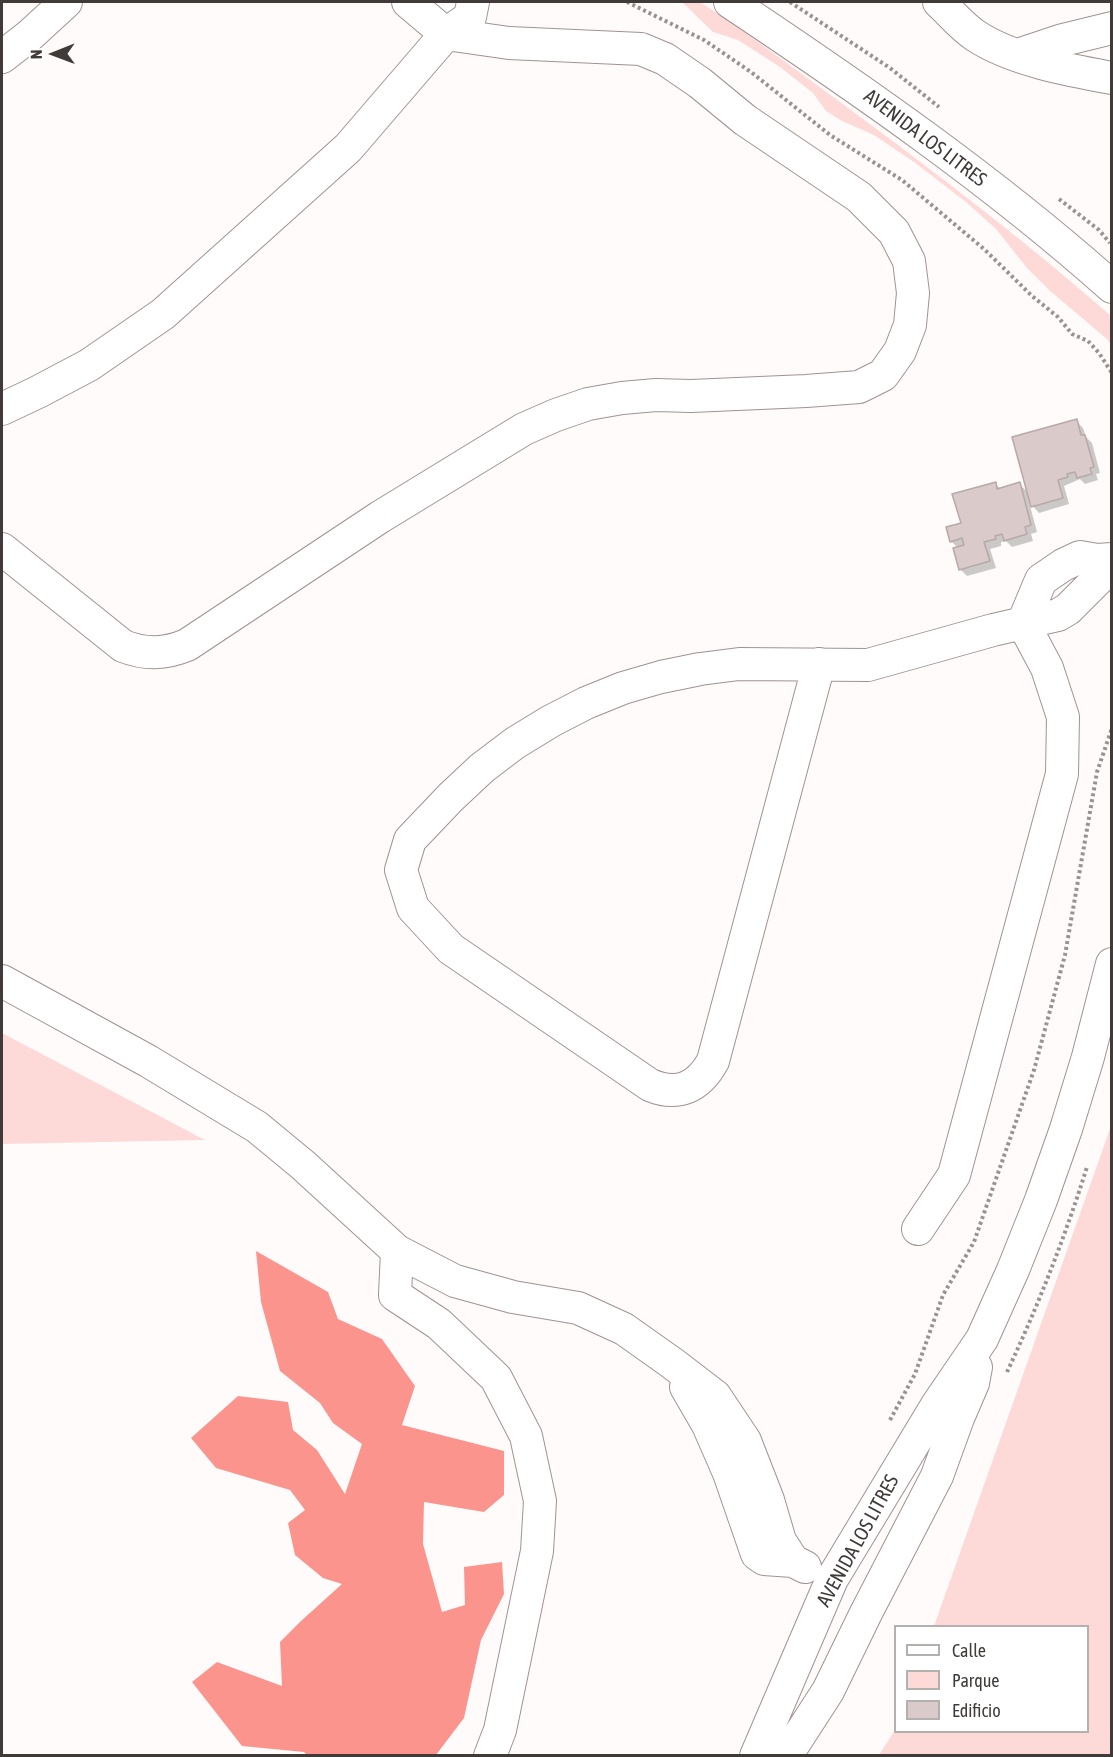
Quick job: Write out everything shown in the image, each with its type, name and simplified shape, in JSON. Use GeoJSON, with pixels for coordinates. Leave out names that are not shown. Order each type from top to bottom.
{"type":"FeatureCollection","features":[{"type":"Feature","properties":{"kind":"street"},"geometry":{"type":"LineString","coordinates":[[2,57],[66,2]]}},
{"type":"Feature","properties":{"kind":"street"},"geometry":{"type":"LineString","coordinates":[[2,549],[123,646],[140,652],[160,653],[187,645],[380,517],[500,442],[556,415],[588,404],[622,398],[859,387],[883,375],[900,351],[910,325],[913,292],[909,261],[894,232],[859,197],[745,120],[700,83],[665,59],[641,49],[509,43],[446,34],[408,2]]}},
{"type":"Feature","properties":{"kind":"street"},"geometry":{"type":"LineString","coordinates":[[445,2],[446,34]]}},
{"type":"Feature","properties":{"kind":"street"},"geometry":{"type":"LineString","coordinates":[[2,409],[89,365],[163,314],[348,148],[446,34],[470,17],[473,2]]}},
{"type":"Feature","properties":{"kind":"street","name":"AVENIDA LOS LITRES"},"geometry":{"type":"LineString","coordinates":[[730,2],[889,110],[1006,199],[1112,287]]}},
{"type":"Feature","properties":{"kind":"street"},"geometry":{"type":"LineString","coordinates":[[939,2],[975,36],[1000,49],[1063,69],[1112,78]]}},
{"type":"Feature","properties":{"kind":"street"},"geometry":{"type":"LineString","coordinates":[[1018,55],[1063,40],[1112,28]]}},
{"type":"Feature","properties":{"kind":"street"},"geometry":{"type":"LineString","coordinates":[[819,664],[713,1060],[707,1072],[697,1082],[685,1088],[672,1090],[661,1089],[650,1084],[451,949],[413,908],[401,870],[410,840],[482,768],[515,743],[586,703],[623,688],[700,669],[739,664],[819,664],[868,665],[1058,615],[1068,609],[1098,579],[1104,559]]}},
{"type":"Feature","properties":{"kind":"street"},"geometry":{"type":"LineString","coordinates":[[918,1228],[954,1175],[1062,774],[1063,717],[1047,668],[1023,623]]}},
{"type":"Feature","properties":{"kind":"street","name":"AVENIDA LOS LITRES"},"geometry":{"type":"LineString","coordinates":[[756,1755],[832,1580],[937,1405],[982,1339],[1013,1270],[1066,1130],[1112,964]]}},
{"type":"Feature","properties":{"kind":"street"},"geometry":{"type":"LineString","coordinates":[[2,981],[148,1061],[257,1127],[303,1165],[397,1251],[455,1281],[513,1297],[578,1308],[624,1329],[672,1363],[715,1396],[745,1441],[768,1500],[780,1541],[793,1561],[832,1580]]}},
{"type":"Feature","properties":{"kind":"street"},"geometry":{"type":"LineString","coordinates":[[397,1251],[395,1294],[439,1324],[496,1378],[526,1436],[540,1501],[537,1551],[500,1730],[490,1755]]}},
{"type":"Feature","properties":{"kind":"street","name":"AVENIDA LOS LITRES"},"geometry":{"type":"LineString","coordinates":[[790,1749],[828,1691],[937,1476],[973,1383],[982,1339]]}},
{"type":"Feature","properties":{"kind":"street"},"geometry":{"type":"LineString","coordinates":[[905,1458],[926,1463],[937,1476]]}},
{"type":"Feature","properties":{"kind":"street"},"geometry":{"type":"LineString","coordinates":[[771,1723],[780,1740],[790,1749]]}},
{"type":"Feature","properties":{"kind":"green space"},"geometry":{"type":"Polygon","coordinates":[[[682,2],[700,2],[729,21],[972,201],[1111,316],[1111,345],[1107,339],[1050,291],[1027,268],[996,229],[966,202],[874,135],[826,111],[813,93],[780,67],[738,40],[713,32],[682,2]]]}},
{"type":"Feature","properties":{"kind":"green space"},"geometry":{"type":"Polygon","coordinates":[[[2,1033],[205,1140],[2,1144],[2,1033]]]}},
{"type":"Feature","properties":{"kind":"green space"},"geometry":{"type":"Polygon","coordinates":[[[1111,1126],[1111,1755],[879,1755],[894,1732],[1089,1733],[1089,1625],[934,1625],[1111,1126]]]}},
{"type":"Feature","properties":{"kind":"shaded area"},"geometry":{"type":"Polygon","coordinates":[[[256,1251],[328,1292],[338,1319],[382,1339],[415,1386],[402,1425],[504,1451],[504,1495],[484,1512],[424,1502],[423,1544],[442,1612],[465,1605],[464,1567],[502,1562],[504,1594],[481,1640],[464,1718],[436,1755],[307,1755],[304,1752],[242,1746],[192,1682],[217,1662],[282,1686],[280,1642],[342,1584],[323,1578],[295,1555],[288,1523],[305,1510],[290,1490],[216,1468],[191,1438],[238,1396],[288,1402],[293,1430],[317,1450],[345,1494],[362,1444],[333,1423],[320,1403],[280,1371],[261,1302],[256,1251]]]}},
{"type":"Feature","properties":{"kind":"building"},"geometry":{"type":"Polygon","coordinates":[[[1077,419],[1081,435],[1085,435],[1094,467],[1090,468],[1092,474],[1077,478],[1075,472],[1067,474],[1068,477],[1058,480],[1063,498],[1031,507],[1012,437],[1077,419]]]}},
{"type":"Feature","properties":{"kind":"building"},"geometry":{"type":"Polygon","coordinates":[[[996,482],[997,489],[1020,482],[1031,525],[1025,527],[1027,534],[1004,541],[1002,534],[995,536],[996,539],[984,542],[990,561],[959,570],[953,548],[964,545],[962,538],[950,542],[946,527],[961,523],[952,494],[996,482]]]}}]}
